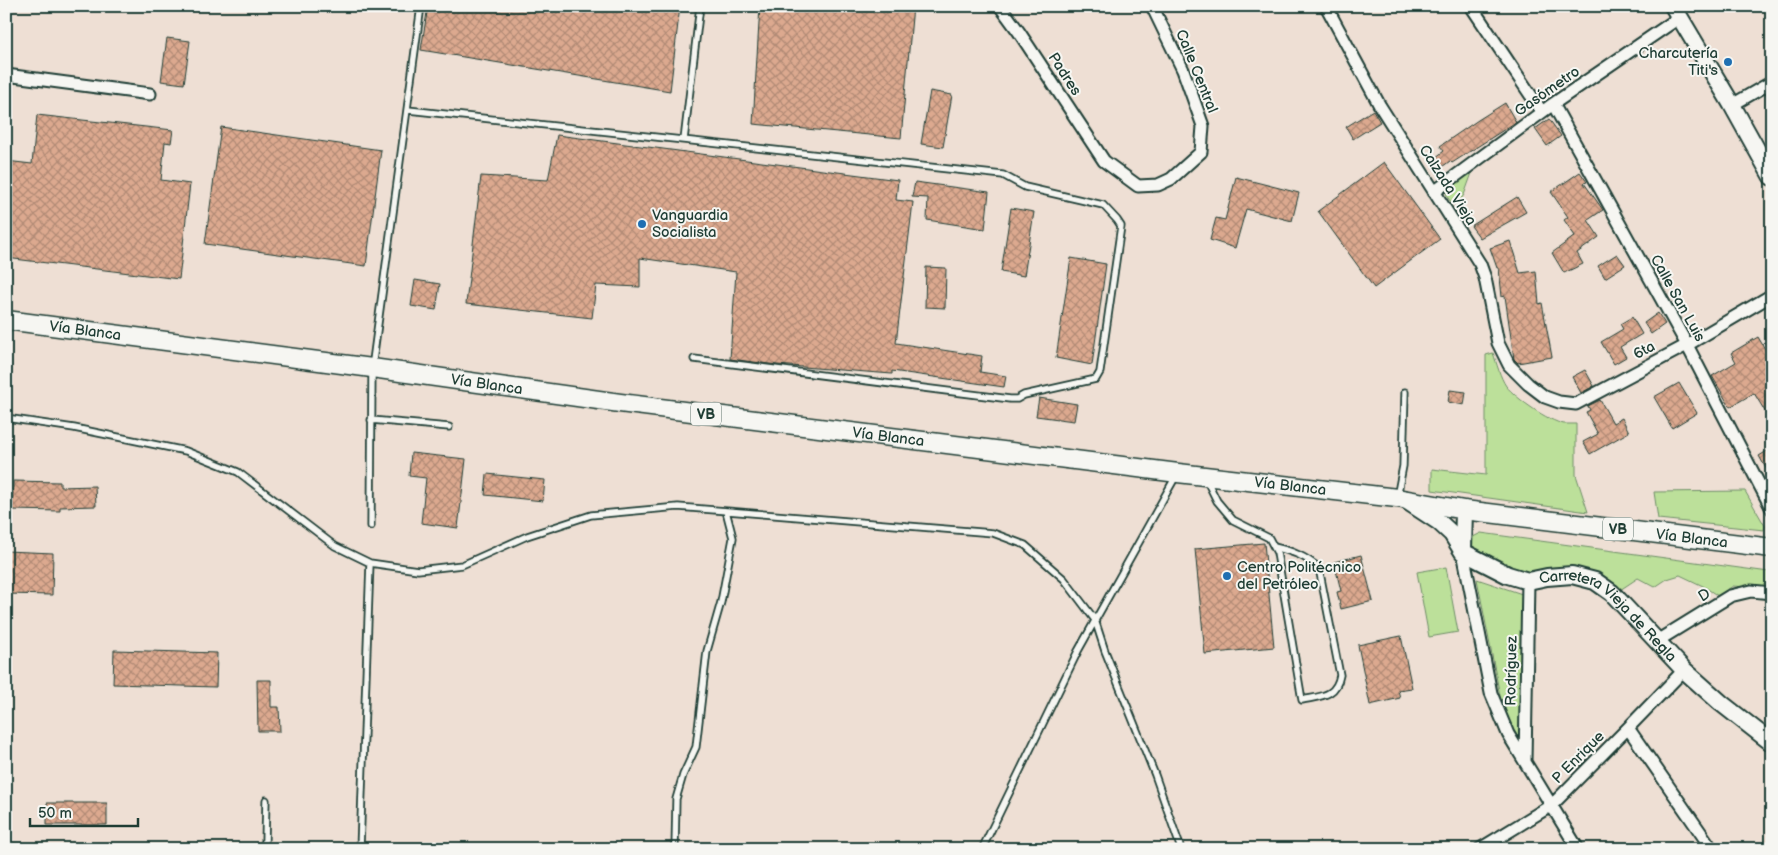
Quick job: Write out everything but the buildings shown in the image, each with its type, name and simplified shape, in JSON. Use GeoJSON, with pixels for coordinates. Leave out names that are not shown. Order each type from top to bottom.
{"type":"FeatureCollection","features":[{"type":"Feature","properties":{"kind":"main road","name":"Vía Blanca"},"geometry":{"type":"LineString","coordinates":[[6,320],[620,403],[1402,499],[1464,510],[1772,548]]}},
{"type":"Feature","properties":{"kind":"street","name":"Padres"},"geometry":{"type":"LineString","coordinates":[[1000,6],[1104,161]]}},
{"type":"Feature","properties":{"kind":"street","name":"Calle Central"},"geometry":{"type":"LineString","coordinates":[[1104,161],[1138,186],[1158,185],[1171,179],[1201,152],[1203,126],[1183,70],[1152,6]]}},
{"type":"Feature","properties":{"kind":"street","name":"Calzada Vieja"},"geometry":{"type":"LineString","coordinates":[[1326,6],[1380,106],[1480,264],[1485,278],[1498,343],[1509,366],[1528,384]]}},
{"type":"Feature","properties":{"kind":"street"},"geometry":{"type":"LineString","coordinates":[[1471,6],[1542,112]]}},
{"type":"Feature","properties":{"kind":"street","name":"Gasómetro"},"geometry":{"type":"LineString","coordinates":[[1434,192],[1677,12]]}},
{"type":"Feature","properties":{"kind":"street"},"geometry":{"type":"LineString","coordinates":[[1677,12],[1772,177]]}},
{"type":"Feature","properties":{"kind":"street"},"geometry":{"type":"LineString","coordinates":[[6,75],[150,94]]}},
{"type":"Feature","properties":{"kind":"street"},"geometry":{"type":"LineString","coordinates":[[1732,105],[1772,82]]}},
{"type":"Feature","properties":{"kind":"street","name":"Calle San Luis"},"geometry":{"type":"LineString","coordinates":[[1553,104],[1687,344],[1772,509]]}},
{"type":"Feature","properties":{"kind":"street","name":"6ta"},"geometry":{"type":"LineString","coordinates":[[1528,384],[1545,397],[1559,402],[1576,404],[1772,296]]}},
{"type":"Feature","properties":{"kind":"street","name":"Carretera Vieja de Regla"},"geometry":{"type":"LineString","coordinates":[[1402,499],[1439,522],[1452,534],[1463,552],[1508,575],[1528,581],[1572,575],[1595,581],[1612,593],[1684,670],[1721,703],[1772,743]]}},
{"type":"Feature","properties":{"kind":"street"},"geometry":{"type":"LineString","coordinates":[[1464,510],[1463,552],[1491,693],[1508,734],[1578,849]]}},
{"type":"Feature","properties":{"kind":"street","name":"Rodríguez"},"geometry":{"type":"LineString","coordinates":[[1524,762],[1528,581]]}},
{"type":"Feature","properties":{"kind":"street","name":"D"},"geometry":{"type":"LineString","coordinates":[[1657,641],[1730,596],[1751,591],[1772,594]]}},
{"type":"Feature","properties":{"kind":"street","name":"P Enrique"},"geometry":{"type":"LineString","coordinates":[[1480,849],[1552,805],[1684,670]]}},
{"type":"Feature","properties":{"kind":"street"},"geometry":{"type":"LineString","coordinates":[[1628,728],[1712,849]]}},
{"type":"Feature","properties":{"kind":"lane"},"geometry":{"type":"LineString","coordinates":[[371,526],[372,368],[422,6]]}},
{"type":"Feature","properties":{"kind":"lane"},"geometry":{"type":"LineString","coordinates":[[684,140],[700,6]]}},
{"type":"Feature","properties":{"kind":"lane"},"geometry":{"type":"LineString","coordinates":[[408,110],[1003,176],[1025,187],[1104,205],[1121,226],[1100,372],[1096,379],[1024,395],[1017,399],[1010,399],[694,359]]}},
{"type":"Feature","properties":{"kind":"lane"},"geometry":{"type":"LineString","coordinates":[[1402,499],[1405,392]]}},
{"type":"Feature","properties":{"kind":"lane"},"geometry":{"type":"LineString","coordinates":[[6,418],[74,428],[186,451],[238,472],[335,546],[370,563],[418,570],[462,565],[527,536],[590,515],[678,508],[992,533],[1025,546],[1064,579],[1095,620],[1105,651],[1155,775],[1181,849]]}},
{"type":"Feature","properties":{"kind":"lane"},"geometry":{"type":"LineString","coordinates":[[371,420],[449,427]]}},
{"type":"Feature","properties":{"kind":"lane"},"geometry":{"type":"LineString","coordinates":[[982,849],[1078,651],[1178,473]]}},
{"type":"Feature","properties":{"kind":"lane"},"geometry":{"type":"LineString","coordinates":[[1205,476],[1217,501],[1234,520],[1269,538],[1274,547],[1277,552],[1302,700],[1328,694],[1338,685],[1340,675],[1319,568],[1291,550],[1274,547]]}},
{"type":"Feature","properties":{"kind":"lane"},"geometry":{"type":"LineString","coordinates":[[675,849],[676,799],[683,776],[696,747],[707,651],[721,602],[733,538],[726,511]]}},
{"type":"Feature","properties":{"kind":"lane"},"geometry":{"type":"LineString","coordinates":[[360,849],[370,563]]}},
{"type":"Feature","properties":{"kind":"lane"},"geometry":{"type":"LineString","coordinates":[[260,849],[265,842],[266,800]]}},
{"type":"Feature","properties":{"kind":"lane"},"geometry":{"type":"LineString","coordinates":[[6,847],[42,849]]}},
{"type":"Feature","properties":{"kind":"green space"},"geometry":{"type":"Polygon","coordinates":[[[1472,173],[1464,195],[1458,203],[1454,204],[1448,198],[1446,189],[1472,173]]]}},
{"type":"Feature","properties":{"kind":"green space"},"geometry":{"type":"Polygon","coordinates":[[[1493,353],[1500,375],[1506,386],[1517,397],[1550,419],[1564,424],[1576,424],[1576,475],[1588,512],[1432,490],[1432,469],[1486,475],[1486,355],[1493,353]]]}},
{"type":"Feature","properties":{"kind":"green space"},"geometry":{"type":"Polygon","coordinates":[[[1745,491],[1765,526],[1764,530],[1658,519],[1654,492],[1745,491]]]}},
{"type":"Feature","properties":{"kind":"green space"},"geometry":{"type":"Polygon","coordinates":[[[1481,533],[1769,572],[1772,573],[1772,589],[1733,586],[1718,596],[1680,575],[1667,579],[1655,587],[1638,578],[1620,590],[1607,579],[1581,569],[1539,573],[1516,572],[1475,550],[1469,543],[1473,537],[1481,533]]]}},
{"type":"Feature","properties":{"kind":"green space"},"geometry":{"type":"Polygon","coordinates":[[[1446,567],[1458,632],[1429,637],[1417,572],[1446,567]]]}},
{"type":"Feature","properties":{"kind":"green space"},"geometry":{"type":"Polygon","coordinates":[[[1477,579],[1525,595],[1521,665],[1520,747],[1501,701],[1477,579]]]}},
{"type":"Feature","properties":{"kind":"place","name":"Charcutería Titi's"},"geometry":{"type":"Point","coordinates":[1728,62]}},
{"type":"Feature","properties":{"kind":"place","name":"Vanguardia Socialista"},"geometry":{"type":"Point","coordinates":[642,224]}},
{"type":"Feature","properties":{"kind":"place","name":"Centro Politécnico del Petróleo"},"geometry":{"type":"Point","coordinates":[1227,576]}}]}
